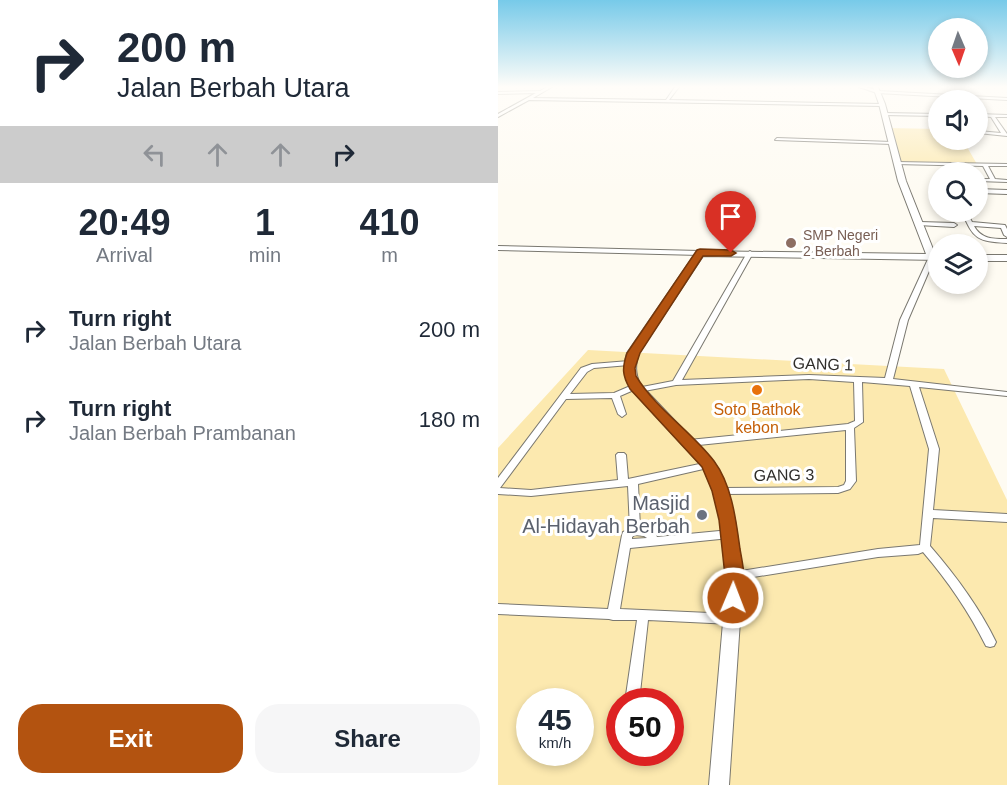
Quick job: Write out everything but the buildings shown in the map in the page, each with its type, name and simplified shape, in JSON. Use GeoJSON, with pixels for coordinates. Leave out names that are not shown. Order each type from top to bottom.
{"type":"FeatureCollection","features":[{"type":"Feature","properties":{"kind":"main road"},"geometry":{"type":"LineString","coordinates":[[887,124],[906,192],[928,245]]}},
{"type":"Feature","properties":{"kind":"main road"},"geometry":{"type":"LineString","coordinates":[[906,256],[926,241]]}},
{"type":"Feature","properties":{"kind":"main road"},"geometry":{"type":"LineString","coordinates":[[719,785],[735,576],[730,534],[720,491],[709,465],[637,388],[630,376],[629,363],[633,353],[700,252],[928,257]]}},
{"type":"Feature","properties":{"kind":"main road"},"geometry":{"type":"LineString","coordinates":[[988,258],[1007,258]]}},
{"type":"Feature","properties":{"kind":"street"},"geometry":{"type":"LineString","coordinates":[[988,132],[1006,135]]}},
{"type":"Feature","properties":{"kind":"street"},"geometry":{"type":"LineString","coordinates":[[777,139],[892,143]]}},
{"type":"Feature","properties":{"kind":"street"},"geometry":{"type":"LineString","coordinates":[[897,163],[928,164]]}},
{"type":"Feature","properties":{"kind":"street"},"geometry":{"type":"LineString","coordinates":[[988,165],[1007,165]]}},
{"type":"Feature","properties":{"kind":"street"},"geometry":{"type":"LineString","coordinates":[[988,171],[993,180]]}},
{"type":"Feature","properties":{"kind":"street"},"geometry":{"type":"LineString","coordinates":[[988,180],[1007,181]]}},
{"type":"Feature","properties":{"kind":"street"},"geometry":{"type":"LineString","coordinates":[[988,191],[1007,192]]}},
{"type":"Feature","properties":{"kind":"street"},"geometry":{"type":"LineString","coordinates":[[920,224],[954,225]]}},
{"type":"Feature","properties":{"kind":"street"},"geometry":{"type":"LineString","coordinates":[[1007,235],[1005,226],[970,224],[975,234],[981,239],[1007,241]]}},
{"type":"Feature","properties":{"kind":"street"},"geometry":{"type":"LineString","coordinates":[[498,249],[700,252]]}},
{"type":"Feature","properties":{"kind":"street"},"geometry":{"type":"LineString","coordinates":[[676,382],[750,253]]}},
{"type":"Feature","properties":{"kind":"street"},"geometry":{"type":"LineString","coordinates":[[888,381],[904,320],[928,271]]}},
{"type":"Feature","properties":{"kind":"street"},"geometry":{"type":"LineString","coordinates":[[498,485],[588,367],[629,363]]}},
{"type":"Feature","properties":{"kind":"street","name":"GANG 1"},"geometry":{"type":"LineString","coordinates":[[615,395],[637,388],[676,382],[758,378],[888,381],[1007,393]]}},
{"type":"Feature","properties":{"kind":"street"},"geometry":{"type":"LineString","coordinates":[[689,443],[850,427],[859,422],[858,380]]}},
{"type":"Feature","properties":{"kind":"street"},"geometry":{"type":"LineString","coordinates":[[914,385],[934,449],[930,514],[925,547],[952,578],[979,618],[990,642]]}},
{"type":"Feature","properties":{"kind":"street"},"geometry":{"type":"LineString","coordinates":[[564,397],[615,395],[622,414]]}},
{"type":"Feature","properties":{"kind":"street","name":"GANG 3"},"geometry":{"type":"LineString","coordinates":[[720,491],[838,490],[848,487],[851,481],[850,427]]}},
{"type":"Feature","properties":{"kind":"street"},"geometry":{"type":"LineString","coordinates":[[621,455],[628,482],[635,531]]}},
{"type":"Feature","properties":{"kind":"street"},"geometry":{"type":"LineString","coordinates":[[498,491],[531,493],[628,482],[709,465]]}},
{"type":"Feature","properties":{"kind":"street"},"geometry":{"type":"LineString","coordinates":[[930,514],[1007,518]]}},
{"type":"Feature","properties":{"kind":"street"},"geometry":{"type":"LineString","coordinates":[[613,615],[627,536],[635,531],[650,534],[654,542]]}},
{"type":"Feature","properties":{"kind":"street"},"geometry":{"type":"LineString","coordinates":[[626,544],[730,534]]}},
{"type":"Feature","properties":{"kind":"street"},"geometry":{"type":"LineString","coordinates":[[735,576],[879,553],[918,550],[925,547]]}},
{"type":"Feature","properties":{"kind":"street"},"geometry":{"type":"LineString","coordinates":[[498,609],[643,617],[732,619]]}},
{"type":"Feature","properties":{"kind":"street"},"geometry":{"type":"LineString","coordinates":[[634,688],[643,617]]}},
{"type":"Feature","properties":{"kind":"shaded area"},"geometry":{"type":"Polygon","coordinates":[[[887,128],[928,129],[928,150],[969,150],[976,162],[928,162],[928,165],[897,164],[887,128]]]}},
{"type":"Feature","properties":{"kind":"shaded area"},"geometry":{"type":"Polygon","coordinates":[[[588,350],[944,369],[1007,500],[1007,785],[498,785],[498,448],[588,350]]]}},
{"type":"Feature","properties":{"kind":"place","name":"SMP Negeri 2 Berbah"},"geometry":{"type":"Point","coordinates":[791,243]}},
{"type":"Feature","properties":{"kind":"place","name":"Soto Bathok kebon"},"geometry":{"type":"Point","coordinates":[757,390]}},
{"type":"Feature","properties":{"kind":"place","name":"Masjid Al-Hidayah Berbah"},"geometry":{"type":"Point","coordinates":[702,515]}},
{"type":"Feature","properties":{"kind":"route"},"geometry":{"type":"LineString","coordinates":[[731,253],[700,252],[633,353],[629,368],[635,386],[709,465],[720,491],[728,520],[735,576],[733,598]]}}]}
